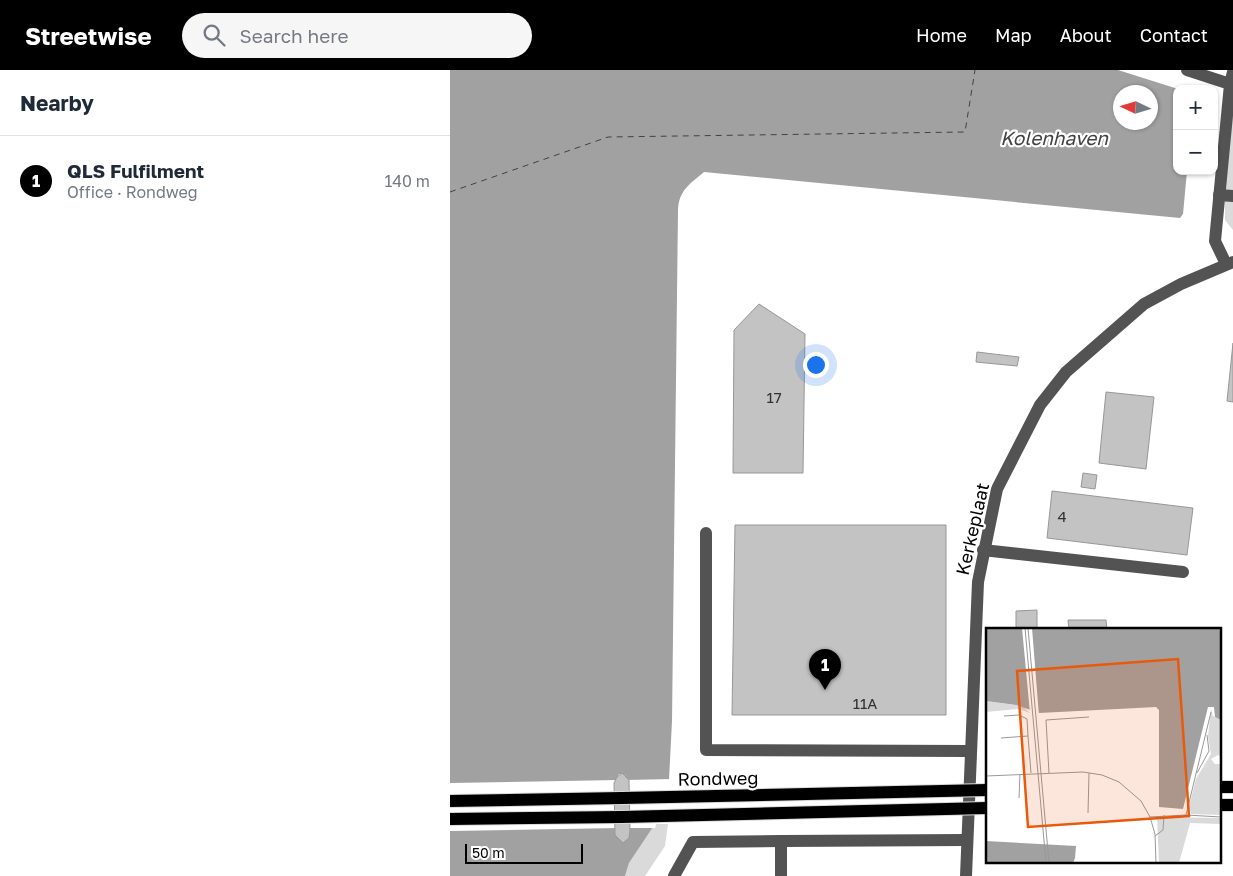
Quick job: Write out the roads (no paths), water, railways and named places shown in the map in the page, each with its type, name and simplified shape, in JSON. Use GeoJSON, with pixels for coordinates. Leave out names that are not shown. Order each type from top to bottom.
{"type":"FeatureCollection","features":[{"type":"Feature","properties":{"kind":"main road"},"geometry":{"type":"LineString","coordinates":[[1220,787],[1233,787]]}},
{"type":"Feature","properties":{"kind":"main road","name":"Rondweg"},"geometry":{"type":"LineString","coordinates":[[450,802],[986,790]]}},
{"type":"Feature","properties":{"kind":"main road"},"geometry":{"type":"LineString","coordinates":[[1220,805],[1233,804]]}},
{"type":"Feature","properties":{"kind":"main road","name":"Rondweg"},"geometry":{"type":"LineString","coordinates":[[450,819],[986,808]]}},
{"type":"Feature","properties":{"kind":"street","name":"Kerkeplaat"},"geometry":{"type":"LineString","coordinates":[[966,874],[969,751],[978,582],[983,550],[997,489],[1010,460],[1040,406],[1066,372],[1144,304],[1230,263],[1215,241],[1232,78],[1187,70]]}},
{"type":"Feature","properties":{"kind":"street"},"geometry":{"type":"LineString","coordinates":[[1219,195],[1233,196]]}},
{"type":"Feature","properties":{"kind":"street"},"geometry":{"type":"LineString","coordinates":[[706,533],[706,750],[969,751]]}},
{"type":"Feature","properties":{"kind":"street"},"geometry":{"type":"LineString","coordinates":[[983,550],[1182,572]]}},
{"type":"Feature","properties":{"kind":"street"},"geometry":{"type":"LineString","coordinates":[[674,876],[693,842],[967,840]]}},
{"type":"Feature","properties":{"kind":"street"},"geometry":{"type":"LineString","coordinates":[[781,841],[781,876]]}},
{"type":"Feature","properties":{"kind":"street"},"geometry":{"type":"LineString","coordinates":[[952,872],[966,874]]}},
{"type":"Feature","properties":{"kind":"water","name":"Kolenhaven"},"geometry":{"type":"Polygon","coordinates":[[[450,70],[1118,70],[1173,87],[1173,175],[1187,175],[1183,214],[1180,218],[704,172],[683,192],[678,210],[672,721],[669,780],[655,824],[629,863],[625,876],[450,876],[450,70]],[[619,774],[614,783],[615,835],[623,843],[630,834],[629,783],[625,775],[619,774]]]}},
{"type":"Feature","properties":{"kind":"place","name":"QLS Fulfilment"},"geometry":{"type":"Point","coordinates":[825,690]}}]}
